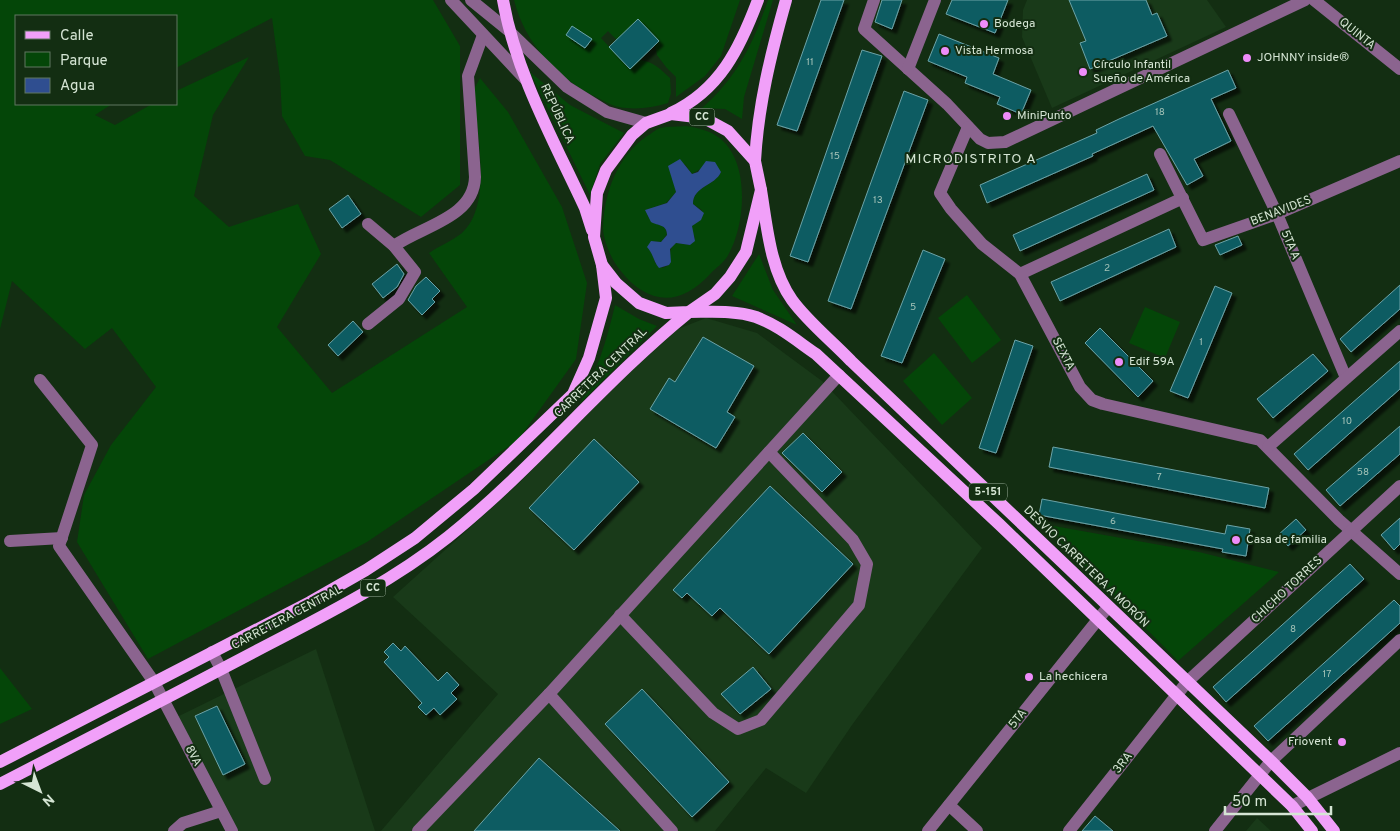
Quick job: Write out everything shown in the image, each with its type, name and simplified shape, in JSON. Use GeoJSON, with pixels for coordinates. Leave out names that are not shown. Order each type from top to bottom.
{"type":"FeatureCollection","features":[{"type":"Feature","properties":{"kind":"main road","name":"REPÚBLICA"},"geometry":{"type":"LineString","coordinates":[[503,0],[508,30],[525,79],[585,208],[594,237]]}},
{"type":"Feature","properties":{"kind":"main road","name":"CC"},"geometry":{"type":"LineString","coordinates":[[758,0],[729,66],[711,86],[686,106],[646,123],[632,135],[606,170],[597,193],[594,237],[602,265],[616,283],[639,303],[666,313],[689,312],[715,294],[730,277],[746,252],[761,190],[755,161],[757,122],[771,55],[786,0]]}},
{"type":"Feature","properties":{"kind":"main road","name":"CC"},"geometry":{"type":"LineString","coordinates":[[671,114],[704,118],[728,131],[755,161]]}},
{"type":"Feature","properties":{"kind":"main road","name":"DESVIO CARRETERA A MORÓN"},"geometry":{"type":"LineString","coordinates":[[761,190],[768,232],[783,286],[793,301],[851,361],[1307,797],[1334,831]]}},
{"type":"Feature","properties":{"kind":"main road","name":"CARRETERA CENTRAL"},"geometry":{"type":"LineString","coordinates":[[0,762],[318,597],[366,570],[415,538],[474,489],[573,394],[589,358],[606,298],[602,265]]}},
{"type":"Feature","properties":{"kind":"main road","name":"5-151"},"geometry":{"type":"LineString","coordinates":[[689,312],[728,313],[755,317],[789,335],[816,354],[1006,530],[1097,621],[1292,806],[1312,831]]}},
{"type":"Feature","properties":{"kind":"main road","name":"CARRETERA CENTRAL"},"geometry":{"type":"LineString","coordinates":[[0,784],[222,669],[388,579],[448,537],[503,488],[660,336],[689,312]]}},
{"type":"Feature","properties":{"kind":"main road"},"geometry":{"type":"LineString","coordinates":[[839,375],[851,361]]}},
{"type":"Feature","properties":{"kind":"street"},"geometry":{"type":"LineString","coordinates":[[451,0],[525,79]]}},
{"type":"Feature","properties":{"kind":"street"},"geometry":{"type":"LineString","coordinates":[[471,0],[508,30],[567,87],[607,112],[646,123]]}},
{"type":"Feature","properties":{"kind":"street"},"geometry":{"type":"LineString","coordinates":[[874,0],[864,29],[980,139],[988,143],[1004,142],[1305,0]]}},
{"type":"Feature","properties":{"kind":"street"},"geometry":{"type":"LineString","coordinates":[[908,69],[935,0]]}},
{"type":"Feature","properties":{"kind":"street","name":"QUINTA"},"geometry":{"type":"LineString","coordinates":[[1314,0],[1400,69]]}},
{"type":"Feature","properties":{"kind":"street"},"geometry":{"type":"LineString","coordinates":[[394,246],[407,237],[457,212],[471,198],[475,177],[468,76],[483,35]]}},
{"type":"Feature","properties":{"kind":"street","name":"5TA A"},"geometry":{"type":"LineString","coordinates":[[1229,114],[1277,214],[1346,378]]}},
{"type":"Feature","properties":{"kind":"street","name":"SEXTA"},"geometry":{"type":"LineString","coordinates":[[968,127],[940,193],[951,209],[982,244],[1020,274],[1080,387],[1092,400],[1260,440],[1351,531],[1395,562],[1400,574]]}},
{"type":"Feature","properties":{"kind":"street","name":"BENAVIDES"},"geometry":{"type":"LineString","coordinates":[[1160,154],[1203,240],[1277,214],[1400,161]]}},
{"type":"Feature","properties":{"kind":"street"},"geometry":{"type":"LineString","coordinates":[[1020,274],[1183,198]]}},
{"type":"Feature","properties":{"kind":"street"},"geometry":{"type":"LineString","coordinates":[[368,224],[394,246],[415,272],[400,299],[368,324]]}},
{"type":"Feature","properties":{"kind":"street"},"geometry":{"type":"LineString","coordinates":[[1268,447],[1400,331]]}},
{"type":"Feature","properties":{"kind":"street"},"geometry":{"type":"LineString","coordinates":[[418,831],[549,694],[839,375]]}},
{"type":"Feature","properties":{"kind":"street"},"geometry":{"type":"LineString","coordinates":[[10,541],[62,538],[92,445],[40,380]]}},
{"type":"Feature","properties":{"kind":"street"},"geometry":{"type":"LineString","coordinates":[[620,615],[714,713],[738,729],[761,720],[859,605],[867,564],[853,540],[769,452]]}},
{"type":"Feature","properties":{"kind":"street","name":"CHICHO TORRES"},"geometry":{"type":"LineString","coordinates":[[1176,696],[1187,682],[1400,486]]}},
{"type":"Feature","properties":{"kind":"street","name":"8VA"},"geometry":{"type":"LineString","coordinates":[[62,538],[59,546],[164,699],[232,831]]}},
{"type":"Feature","properties":{"kind":"street","name":"5TA"},"geometry":{"type":"LineString","coordinates":[[928,831],[1108,607]]}},
{"type":"Feature","properties":{"kind":"street"},"geometry":{"type":"LineString","coordinates":[[1215,831],[1270,761],[1400,640]]}},
{"type":"Feature","properties":{"kind":"street"},"geometry":{"type":"LineString","coordinates":[[212,652],[222,669],[265,779]]}},
{"type":"Feature","properties":{"kind":"street"},"geometry":{"type":"LineString","coordinates":[[549,694],[672,831]]}},
{"type":"Feature","properties":{"kind":"street","name":"3RA"},"geometry":{"type":"LineString","coordinates":[[1069,831],[1176,696]]}},
{"type":"Feature","properties":{"kind":"street"},"geometry":{"type":"LineString","coordinates":[[1292,806],[1400,752]]}},
{"type":"Feature","properties":{"kind":"street"},"geometry":{"type":"LineString","coordinates":[[949,805],[977,831]]}},
{"type":"Feature","properties":{"kind":"street"},"geometry":{"type":"LineString","coordinates":[[174,831],[183,823],[222,810]]}},
{"type":"Feature","properties":{"kind":"shaded area","name":"Círculo Infantil Sueño de América"},"geometry":{"type":"Polygon","coordinates":[[[1027,0],[1207,0],[1226,27],[1052,108],[1022,37],[1023,10],[1027,0]]]}},
{"type":"Feature","properties":{"kind":"shaded area"},"geometry":{"type":"Polygon","coordinates":[[[706,318],[757,333],[822,381],[982,548],[852,725],[806,793],[766,768],[715,831],[381,831],[498,694],[393,597],[515,487],[628,374],[678,329],[706,318]]]}},
{"type":"Feature","properties":{"kind":"shaded area"},"geometry":{"type":"Polygon","coordinates":[[[316,649],[375,831],[236,831],[177,717],[316,649]]]}},
{"type":"Feature","properties":{"kind":"shaded area"},"geometry":{"type":"Polygon","coordinates":[[[1257,818],[1271,831],[1246,831],[1257,818]]]}},
{"type":"Feature","properties":{"kind":"green space"},"geometry":{"type":"Polygon","coordinates":[[[0,0],[433,0],[460,46],[460,185],[421,217],[330,160],[305,156],[282,116],[280,77],[272,18],[178,67],[178,15],[15,15],[15,105],[110,105],[95,115],[115,125],[150,105],[178,105],[178,90],[249,57],[213,115],[194,196],[229,227],[298,204],[321,254],[277,327],[332,393],[467,307],[429,253],[462,233],[472,220],[478,204],[481,165],[473,91],[480,78],[508,112],[562,207],[587,283],[576,359],[518,440],[367,542],[148,659],[77,542],[84,495],[111,445],[156,387],[112,328],[85,349],[12,281],[0,329],[0,0]]]}},
{"type":"Feature","properties":{"kind":"green space"},"geometry":{"type":"Polygon","coordinates":[[[514,0],[740,0],[721,56],[705,76],[676,97],[676,77],[657,55],[655,46],[659,41],[638,20],[617,40],[608,31],[601,38],[630,69],[639,60],[644,61],[656,66],[670,78],[671,93],[668,103],[650,107],[625,108],[614,106],[583,90],[557,70],[545,58],[526,31],[514,0]]]}},
{"type":"Feature","properties":{"kind":"green space"},"geometry":{"type":"Polygon","coordinates":[[[768,0],[773,0],[744,97],[742,119],[725,109],[702,108],[725,84],[742,59],[750,45],[768,0]]]}},
{"type":"Feature","properties":{"kind":"green space"},"geometry":{"type":"Polygon","coordinates":[[[530,72],[570,105],[624,133],[600,164],[590,195],[530,72]]]}},
{"type":"Feature","properties":{"kind":"green space"},"geometry":{"type":"Polygon","coordinates":[[[686,126],[710,133],[718,137],[729,147],[736,161],[740,177],[741,211],[733,244],[724,261],[700,284],[688,292],[665,298],[653,296],[642,290],[631,282],[617,266],[608,250],[603,228],[604,215],[609,189],[620,165],[628,154],[647,136],[660,128],[686,126]],[[685,164],[674,181],[676,192],[666,203],[646,210],[648,217],[665,228],[667,234],[661,242],[651,241],[655,263],[663,268],[669,265],[671,250],[676,243],[690,245],[695,238],[691,229],[692,225],[700,220],[702,210],[693,204],[694,198],[700,190],[718,177],[721,172],[700,169],[692,174],[685,164]]]}},
{"type":"Feature","properties":{"kind":"green space"},"geometry":{"type":"Polygon","coordinates":[[[759,254],[773,290],[797,325],[732,296],[759,254]]]}},
{"type":"Feature","properties":{"kind":"green space"},"geometry":{"type":"Polygon","coordinates":[[[967,295],[1001,340],[972,363],[938,318],[967,295]]]}},
{"type":"Feature","properties":{"kind":"green space"},"geometry":{"type":"Polygon","coordinates":[[[615,305],[639,319],[657,326],[580,403],[601,355],[615,305]]]}},
{"type":"Feature","properties":{"kind":"green space"},"geometry":{"type":"Polygon","coordinates":[[[1145,307],[1180,322],[1165,358],[1129,343],[1145,307]]]}},
{"type":"Feature","properties":{"kind":"green space"},"geometry":{"type":"Polygon","coordinates":[[[934,353],[972,398],[942,425],[903,381],[934,353]]]}},
{"type":"Feature","properties":{"kind":"green space"},"geometry":{"type":"Polygon","coordinates":[[[1043,524],[1199,552],[1279,572],[1178,661],[1043,524]]]}},
{"type":"Feature","properties":{"kind":"green space"},"geometry":{"type":"Polygon","coordinates":[[[0,668],[32,709],[0,724],[0,668]]]}},
{"type":"Feature","properties":{"kind":"water"},"geometry":{"type":"Polygon","coordinates":[[[680,159],[692,174],[698,172],[706,161],[715,162],[721,172],[718,177],[700,190],[694,198],[693,204],[704,213],[701,220],[692,226],[695,241],[690,245],[676,243],[670,249],[671,262],[669,265],[659,268],[647,247],[651,241],[661,242],[667,235],[667,231],[664,227],[651,222],[645,210],[667,203],[676,192],[668,166],[680,159]]]}},
{"type":"Feature","properties":{"kind":"building"},"geometry":{"type":"Polygon","coordinates":[[[821,0],[844,0],[797,131],[777,125],[821,0]]]}},
{"type":"Feature","properties":{"kind":"building"},"geometry":{"type":"Polygon","coordinates":[[[882,0],[902,0],[892,29],[875,22],[882,0]]]}},
{"type":"Feature","properties":{"kind":"building","name":"Bodega"},"geometry":{"type":"Polygon","coordinates":[[[952,0],[1008,0],[995,33],[946,14],[952,0]]]}},
{"type":"Feature","properties":{"kind":"building"},"geometry":{"type":"Polygon","coordinates":[[[1069,0],[1146,0],[1152,15],[1157,13],[1167,36],[1090,69],[1080,43],[1086,41],[1069,0]]]}},
{"type":"Feature","properties":{"kind":"building"},"geometry":{"type":"Polygon","coordinates":[[[638,19],[659,41],[630,69],[609,47],[638,19]]]}},
{"type":"Feature","properties":{"kind":"building"},"geometry":{"type":"Polygon","coordinates":[[[572,26],[592,39],[585,48],[566,35],[572,26]]]}},
{"type":"Feature","properties":{"kind":"building"},"geometry":{"type":"Polygon","coordinates":[[[939,34],[999,58],[993,74],[1031,90],[1021,114],[997,104],[1000,97],[965,83],[967,77],[928,61],[939,34]]]}},
{"type":"Feature","properties":{"kind":"building"},"geometry":{"type":"Polygon","coordinates":[[[862,50],[882,56],[808,262],[790,256],[862,50]]]}},
{"type":"Feature","properties":{"kind":"building"},"geometry":{"type":"Polygon","coordinates":[[[1228,70],[1236,88],[1211,99],[1231,141],[1194,159],[1203,176],[1187,185],[1153,126],[1092,154],[1093,156],[987,203],[980,185],[1097,133],[1096,130],[1228,70]]]}},
{"type":"Feature","properties":{"kind":"building"},"geometry":{"type":"Polygon","coordinates":[[[904,91],[928,100],[851,309],[828,301],[904,91]]]}},
{"type":"Feature","properties":{"kind":"building"},"geometry":{"type":"Polygon","coordinates":[[[1147,174],[1154,190],[1020,251],[1013,235],[1147,174]]]}},
{"type":"Feature","properties":{"kind":"building"},"geometry":{"type":"Polygon","coordinates":[[[348,195],[361,214],[342,228],[329,209],[348,195]]]}},
{"type":"Feature","properties":{"kind":"building"},"geometry":{"type":"Polygon","coordinates":[[[1169,229],[1176,247],[1060,301],[1051,282],[1169,229]]]}},
{"type":"Feature","properties":{"kind":"building"},"geometry":{"type":"Polygon","coordinates":[[[1238,236],[1242,245],[1220,255],[1215,245],[1238,236]]]}},
{"type":"Feature","properties":{"kind":"building"},"geometry":{"type":"Polygon","coordinates":[[[923,250],[945,259],[902,363],[881,356],[923,250]]]}},
{"type":"Feature","properties":{"kind":"building"},"geometry":{"type":"Polygon","coordinates":[[[397,264],[404,274],[397,287],[383,298],[372,284],[397,264]]]}},
{"type":"Feature","properties":{"kind":"building"},"geometry":{"type":"Polygon","coordinates":[[[426,277],[440,291],[432,299],[435,302],[422,315],[408,300],[416,286],[426,277]]]}},
{"type":"Feature","properties":{"kind":"building"},"geometry":{"type":"Polygon","coordinates":[[[1400,285],[1400,309],[1351,352],[1340,339],[1400,285]]]}},
{"type":"Feature","properties":{"kind":"building"},"geometry":{"type":"Polygon","coordinates":[[[1215,286],[1232,293],[1188,398],[1170,391],[1215,286]]]}},
{"type":"Feature","properties":{"kind":"building"},"geometry":{"type":"Polygon","coordinates":[[[353,321],[363,332],[338,356],[328,345],[353,321]]]}},
{"type":"Feature","properties":{"kind":"building","name":"Edif 59A"},"geometry":{"type":"Polygon","coordinates":[[[1100,328],[1153,381],[1138,397],[1085,343],[1100,328]]]}},
{"type":"Feature","properties":{"kind":"building"},"geometry":{"type":"Polygon","coordinates":[[[703,337],[754,366],[727,412],[735,417],[716,448],[650,409],[669,378],[675,382],[703,337]]]}},
{"type":"Feature","properties":{"kind":"building"},"geometry":{"type":"Polygon","coordinates":[[[1015,340],[1033,346],[996,453],[979,448],[1015,340]]]}},
{"type":"Feature","properties":{"kind":"building"},"geometry":{"type":"Polygon","coordinates":[[[1313,354],[1328,371],[1273,418],[1257,399],[1313,354]]]}},
{"type":"Feature","properties":{"kind":"building"},"geometry":{"type":"Polygon","coordinates":[[[1400,361],[1400,389],[1308,470],[1294,454],[1400,361]]]}},
{"type":"Feature","properties":{"kind":"building"},"geometry":{"type":"Polygon","coordinates":[[[1400,426],[1400,454],[1340,506],[1326,490],[1400,426]]]}},
{"type":"Feature","properties":{"kind":"building"},"geometry":{"type":"Polygon","coordinates":[[[803,433],[842,472],[822,492],[782,453],[803,433]]]}},
{"type":"Feature","properties":{"kind":"building"},"geometry":{"type":"Polygon","coordinates":[[[594,439],[639,482],[574,550],[529,508],[594,439]]]}},
{"type":"Feature","properties":{"kind":"building"},"geometry":{"type":"Polygon","coordinates":[[[1053,447],[1269,488],[1265,508],[1049,467],[1053,447]]]}},
{"type":"Feature","properties":{"kind":"building"},"geometry":{"type":"Polygon","coordinates":[[[770,486],[853,564],[769,654],[720,608],[712,616],[687,593],[682,598],[673,590],[770,486]]]}},
{"type":"Feature","properties":{"kind":"building"},"geometry":{"type":"Polygon","coordinates":[[[1042,499],[1225,534],[1227,525],[1250,529],[1246,556],[1222,552],[1223,549],[1039,515],[1042,499]]]}},
{"type":"Feature","properties":{"kind":"building"},"geometry":{"type":"Polygon","coordinates":[[[1400,518],[1400,544],[1394,550],[1381,535],[1400,518]]]}},
{"type":"Feature","properties":{"kind":"building"},"geometry":{"type":"Polygon","coordinates":[[[1296,519],[1306,530],[1288,546],[1278,535],[1296,519]]]}},
{"type":"Feature","properties":{"kind":"building"},"geometry":{"type":"Polygon","coordinates":[[[1350,564],[1364,579],[1226,702],[1213,687],[1350,564]]]}},
{"type":"Feature","properties":{"kind":"building"},"geometry":{"type":"Polygon","coordinates":[[[1394,600],[1400,606],[1400,623],[1268,741],[1254,726],[1394,600]]]}},
{"type":"Feature","properties":{"kind":"building"},"geometry":{"type":"Polygon","coordinates":[[[393,643],[401,651],[405,646],[438,681],[447,672],[459,685],[451,693],[457,699],[440,715],[434,708],[426,715],[418,707],[422,703],[384,662],[389,657],[384,652],[393,643]]]}},
{"type":"Feature","properties":{"kind":"building"},"geometry":{"type":"Polygon","coordinates":[[[753,667],[771,689],[740,714],[721,694],[753,667]]]}},
{"type":"Feature","properties":{"kind":"building"},"geometry":{"type":"Polygon","coordinates":[[[642,689],[729,782],[692,817],[605,724],[642,689]]]}},
{"type":"Feature","properties":{"kind":"building"},"geometry":{"type":"Polygon","coordinates":[[[217,706],[245,764],[223,775],[195,716],[217,706]]]}},
{"type":"Feature","properties":{"kind":"building"},"geometry":{"type":"Polygon","coordinates":[[[539,758],[620,831],[474,831],[539,758]]]}},
{"type":"Feature","properties":{"kind":"building"},"geometry":{"type":"Polygon","coordinates":[[[1095,816],[1113,831],[1082,831],[1095,816]]]}},
{"type":"Feature","properties":{"kind":"place","name":"Bodega"},"geometry":{"type":"Point","coordinates":[984,24]}},
{"type":"Feature","properties":{"kind":"place","name":"Vista Hermosa"},"geometry":{"type":"Point","coordinates":[945,51]}},
{"type":"Feature","properties":{"kind":"place","name":"JOHNNY inside®"},"geometry":{"type":"Point","coordinates":[1247,58]}},
{"type":"Feature","properties":{"kind":"place","name":"Círculo Infantil Sueño de América"},"geometry":{"type":"Point","coordinates":[1083,72]}},
{"type":"Feature","properties":{"kind":"place","name":"MiniPunto"},"geometry":{"type":"Point","coordinates":[1007,116]}},
{"type":"Feature","properties":{"kind":"place","name":"Edif 59A"},"geometry":{"type":"Point","coordinates":[1119,362]}},
{"type":"Feature","properties":{"kind":"place","name":"Casa de familia"},"geometry":{"type":"Point","coordinates":[1236,540]}},
{"type":"Feature","properties":{"kind":"place","name":"La hechicera"},"geometry":{"type":"Point","coordinates":[1029,677]}},
{"type":"Feature","properties":{"kind":"place","name":"Friovent"},"geometry":{"type":"Point","coordinates":[1342,742]}},
{"type":"Feature","properties":{"kind":"district","name":"MICRODISTRITO A"},"geometry":{"type":"Point","coordinates":[971,159]}}]}
